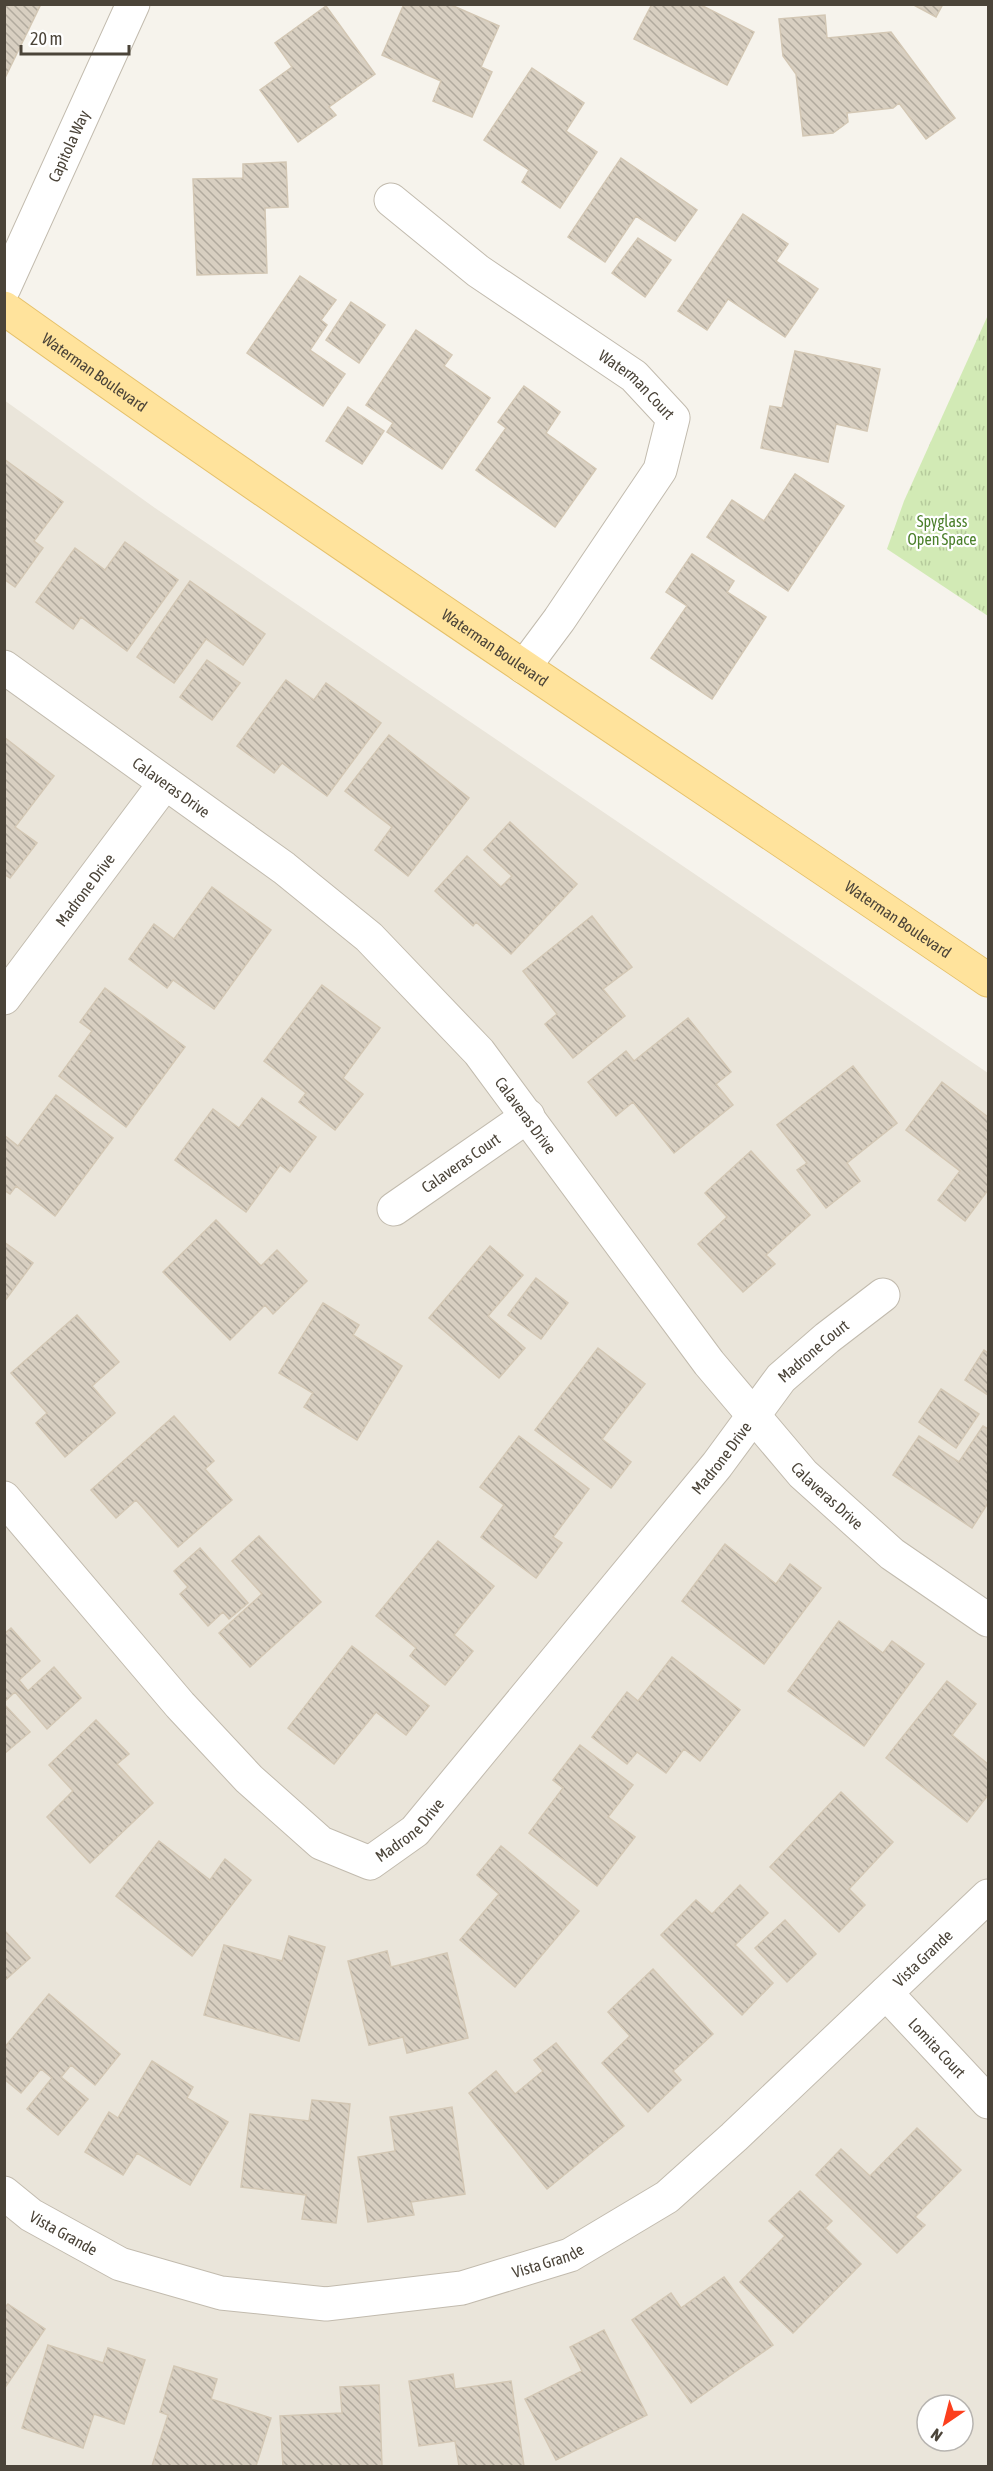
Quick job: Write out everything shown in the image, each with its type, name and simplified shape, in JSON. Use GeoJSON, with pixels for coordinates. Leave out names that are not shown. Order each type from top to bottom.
{"type":"FeatureCollection","features":[{"type":"Feature","properties":{"kind":"main road","name":"Waterman Boulevard"},"geometry":{"type":"LineString","coordinates":[[4,308],[168,425],[988,980]]}},
{"type":"Feature","properties":{"kind":"street","name":"Capitola Way"},"geometry":{"type":"LineString","coordinates":[[4,288],[133,4]]}},
{"type":"Feature","properties":{"kind":"street","name":"Waterman Court"},"geometry":{"type":"LineString","coordinates":[[391,200],[478,271],[634,376],[673,418],[660,470],[559,620],[524,667]]}},
{"type":"Feature","properties":{"kind":"street","name":"Calaveras Drive"},"geometry":{"type":"LineString","coordinates":[[4,667],[284,868],[369,937],[479,1053],[528,1116],[635,1264],[753,1417],[802,1474],[892,1554],[988,1620]]}},
{"type":"Feature","properties":{"kind":"street","name":"Madrone Drive"},"geometry":{"type":"LineString","coordinates":[[4,998],[165,783]]}},
{"type":"Feature","properties":{"kind":"street","name":"Calaveras Court"},"geometry":{"type":"LineString","coordinates":[[394,1209],[528,1116]]}},
{"type":"Feature","properties":{"kind":"street","name":"Madrone Court"},"geometry":{"type":"LineString","coordinates":[[753,1417],[781,1378],[827,1338],[883,1295]]}},
{"type":"Feature","properties":{"kind":"street","name":"Madrone Drive"},"geometry":{"type":"LineString","coordinates":[[4,1498],[180,1705],[249,1779],[321,1843],[370,1863],[415,1831],[717,1465],[753,1417]]}},
{"type":"Feature","properties":{"kind":"street","name":"Vista Grande"},"geometry":{"type":"LineString","coordinates":[[4,2193],[31,2215],[120,2264],[221,2293],[326,2304],[462,2288],[570,2254],[667,2197],[734,2137],[988,1896]]}},
{"type":"Feature","properties":{"kind":"street","name":"Lomita Court"},"geometry":{"type":"LineString","coordinates":[[886,1993],[988,2102]]}},
{"type":"Feature","properties":{"kind":"shaded area"},"geometry":{"type":"Polygon","coordinates":[[[4,400],[155,508],[988,1073],[988,2466],[5,2466],[4,400]]]}},
{"type":"Feature","properties":{"kind":"green space","name":"Spyglass Open Space"},"geometry":{"type":"Polygon","coordinates":[[[988,315],[988,616],[887,549],[904,501],[988,315]]]}},
{"type":"Feature","properties":{"kind":"building"},"geometry":{"type":"Polygon","coordinates":[[[4,4],[41,4],[4,80],[4,4]]]}},
{"type":"Feature","properties":{"kind":"building"},"geometry":{"type":"Polygon","coordinates":[[[404,4],[449,4],[499,26],[481,67],[492,72],[472,117],[433,101],[441,81],[382,55],[404,4]]]}},
{"type":"Feature","properties":{"kind":"building"},"geometry":{"type":"Polygon","coordinates":[[[652,4],[699,4],[754,32],[727,85],[634,39],[652,4]]]}},
{"type":"Feature","properties":{"kind":"building"},"geometry":{"type":"Polygon","coordinates":[[[912,4],[943,4],[936,17],[912,4]]]}},
{"type":"Feature","properties":{"kind":"building"},"geometry":{"type":"Polygon","coordinates":[[[326,6],[375,74],[329,107],[336,115],[298,142],[260,90],[292,67],[275,43],[326,6]]]}},
{"type":"Feature","properties":{"kind":"building"},"geometry":{"type":"Polygon","coordinates":[[[825,15],[827,38],[891,32],[955,118],[926,139],[899,103],[893,108],[847,113],[848,122],[833,133],[803,136],[796,74],[783,56],[779,19],[825,15]]]}},
{"type":"Feature","properties":{"kind":"building"},"geometry":{"type":"Polygon","coordinates":[[[532,68],[584,103],[566,131],[597,152],[560,208],[522,182],[529,170],[484,140],[532,68]]]}},
{"type":"Feature","properties":{"kind":"building"},"geometry":{"type":"Polygon","coordinates":[[[621,158],[697,210],[675,241],[636,216],[605,262],[568,237],[621,158]]]}},
{"type":"Feature","properties":{"kind":"building"},"geometry":{"type":"Polygon","coordinates":[[[286,162],[288,207],[265,208],[267,273],[197,275],[193,179],[243,178],[243,164],[286,162]]]}},
{"type":"Feature","properties":{"kind":"building"},"geometry":{"type":"Polygon","coordinates":[[[743,214],[788,244],[776,261],[818,289],[785,337],[728,299],[707,330],[678,311],[743,214]]]}},
{"type":"Feature","properties":{"kind":"building"},"geometry":{"type":"Polygon","coordinates":[[[638,238],[671,260],[645,297],[612,273],[638,238]]]}},
{"type":"Feature","properties":{"kind":"building"},"geometry":{"type":"Polygon","coordinates":[[[300,276],[336,300],[321,320],[327,325],[310,350],[345,374],[323,406],[247,353],[300,276]]]}},
{"type":"Feature","properties":{"kind":"building"},"geometry":{"type":"Polygon","coordinates":[[[351,302],[385,325],[359,363],[326,340],[351,302]]]}},
{"type":"Feature","properties":{"kind":"building"},"geometry":{"type":"Polygon","coordinates":[[[416,330],[452,355],[444,366],[490,398],[442,469],[387,432],[393,423],[366,405],[416,330]]]}},
{"type":"Feature","properties":{"kind":"building"},"geometry":{"type":"Polygon","coordinates":[[[795,351],[880,369],[867,431],[836,424],[828,462],[761,448],[770,406],[782,408],[795,351]]]}},
{"type":"Feature","properties":{"kind":"building"},"geometry":{"type":"Polygon","coordinates":[[[524,386],[560,412],[546,433],[596,469],[555,527],[476,470],[506,428],[498,422],[524,386]]]}},
{"type":"Feature","properties":{"kind":"building"},"geometry":{"type":"Polygon","coordinates":[[[348,407],[384,431],[362,464],[326,441],[348,407]]]}},
{"type":"Feature","properties":{"kind":"building"},"geometry":{"type":"Polygon","coordinates":[[[4,459],[63,502],[34,541],[43,548],[15,587],[4,579],[4,459]]]}},
{"type":"Feature","properties":{"kind":"building"},"geometry":{"type":"Polygon","coordinates":[[[795,474],[844,506],[788,591],[707,537],[732,500],[764,521],[795,474]]]}},
{"type":"Feature","properties":{"kind":"building"},"geometry":{"type":"Polygon","coordinates":[[[125,542],[178,580],[127,651],[81,617],[73,629],[36,602],[75,548],[105,570],[125,542]]]}},
{"type":"Feature","properties":{"kind":"building"},"geometry":{"type":"Polygon","coordinates":[[[692,554],[734,581],[727,592],[766,617],[712,699],[651,658],[687,606],[666,592],[692,554]]]}},
{"type":"Feature","properties":{"kind":"building"},"geometry":{"type":"Polygon","coordinates":[[[190,581],[265,634],[243,665],[206,639],[174,683],[137,657],[190,581]]]}},
{"type":"Feature","properties":{"kind":"building"},"geometry":{"type":"Polygon","coordinates":[[[207,660],[240,683],[212,720],[180,697],[207,660]]]}},
{"type":"Feature","properties":{"kind":"building"},"geometry":{"type":"Polygon","coordinates":[[[286,680],[314,700],[326,683],[381,723],[327,796],[282,763],[274,773],[237,746],[286,680]]]}},
{"type":"Feature","properties":{"kind":"building"},"geometry":{"type":"Polygon","coordinates":[[[389,735],[469,798],[408,876],[375,850],[392,827],[345,791],[389,735]]]}},
{"type":"Feature","properties":{"kind":"building"},"geometry":{"type":"Polygon","coordinates":[[[4,737],[54,776],[15,827],[37,843],[10,878],[4,874],[4,737]]]}},
{"type":"Feature","properties":{"kind":"building"},"geometry":{"type":"Polygon","coordinates":[[[510,822],[577,884],[511,954],[476,922],[473,926],[435,891],[467,856],[501,887],[512,876],[484,850],[510,822]]]}},
{"type":"Feature","properties":{"kind":"building"},"geometry":{"type":"Polygon","coordinates":[[[212,887],[271,930],[214,1009],[173,980],[167,988],[129,959],[154,924],[174,939],[212,887]]]}},
{"type":"Feature","properties":{"kind":"building"},"geometry":{"type":"Polygon","coordinates":[[[592,916],[632,967],[603,989],[625,1016],[573,1058],[545,1024],[557,1014],[523,971],[592,916]]]}},
{"type":"Feature","properties":{"kind":"building"},"geometry":{"type":"Polygon","coordinates":[[[322,985],[380,1028],[343,1078],[363,1094],[335,1130],[299,1102],[306,1093],[264,1061],[322,985]]]}},
{"type":"Feature","properties":{"kind":"building"},"geometry":{"type":"Polygon","coordinates":[[[105,988],[185,1047],[126,1127],[59,1076],[92,1031],[80,1022],[105,988]]]}},
{"type":"Feature","properties":{"kind":"building"},"geometry":{"type":"Polygon","coordinates":[[[688,1018],[731,1072],[716,1084],[733,1105],[674,1153],[633,1102],[616,1116],[588,1082],[626,1051],[634,1061],[688,1018]]]}},
{"type":"Feature","properties":{"kind":"building"},"geometry":{"type":"Polygon","coordinates":[[[853,1066],[897,1123],[847,1163],[860,1181],[826,1208],[797,1170],[807,1163],[777,1125],[853,1066]]]}},
{"type":"Feature","properties":{"kind":"building"},"geometry":{"type":"Polygon","coordinates":[[[942,1082],[988,1117],[988,1190],[965,1221],[938,1200],[960,1171],[906,1130],[942,1082]]]}},
{"type":"Feature","properties":{"kind":"building"},"geometry":{"type":"Polygon","coordinates":[[[56,1095],[113,1138],[55,1216],[16,1186],[10,1194],[4,1190],[4,1135],[18,1146],[56,1095]]]}},
{"type":"Feature","properties":{"kind":"building"},"geometry":{"type":"Polygon","coordinates":[[[262,1098],[316,1137],[290,1172],[280,1165],[246,1212],[175,1160],[213,1109],[239,1128],[262,1098]]]}},
{"type":"Feature","properties":{"kind":"building"},"geometry":{"type":"Polygon","coordinates":[[[751,1151],[810,1215],[766,1255],[775,1264],[743,1292],[698,1244],[727,1217],[705,1193],[751,1151]]]}},
{"type":"Feature","properties":{"kind":"building"},"geometry":{"type":"Polygon","coordinates":[[[216,1220],[261,1266],[277,1250],[307,1281],[273,1314],[265,1305],[230,1340],[163,1272],[216,1220]]]}},
{"type":"Feature","properties":{"kind":"building"},"geometry":{"type":"Polygon","coordinates":[[[4,1242],[33,1263],[4,1302],[4,1242]]]}},
{"type":"Feature","properties":{"kind":"building"},"geometry":{"type":"Polygon","coordinates":[[[490,1246],[523,1275],[488,1316],[525,1348],[499,1378],[429,1318],[490,1246]]]}},
{"type":"Feature","properties":{"kind":"building"},"geometry":{"type":"Polygon","coordinates":[[[536,1278],[568,1303],[541,1339],[508,1315],[536,1278]]]}},
{"type":"Feature","properties":{"kind":"building"},"geometry":{"type":"Polygon","coordinates":[[[323,1303],[359,1325],[353,1335],[402,1366],[357,1440],[304,1407],[313,1393],[279,1373],[323,1303]]]}},
{"type":"Feature","properties":{"kind":"building"},"geometry":{"type":"Polygon","coordinates":[[[77,1315],[119,1362],[92,1386],[115,1413],[65,1457],[36,1423],[47,1413],[11,1373],[77,1315]]]}},
{"type":"Feature","properties":{"kind":"building"},"geometry":{"type":"Polygon","coordinates":[[[598,1348],[645,1384],[602,1439],[631,1462],[611,1488],[535,1430],[598,1348]]]}},
{"type":"Feature","properties":{"kind":"building"},"geometry":{"type":"Polygon","coordinates":[[[984,1350],[988,1353],[988,1395],[965,1380],[984,1350]]]}},
{"type":"Feature","properties":{"kind":"building"},"geometry":{"type":"Polygon","coordinates":[[[941,1389],[979,1414],[956,1448],[919,1422],[941,1389]]]}},
{"type":"Feature","properties":{"kind":"building"},"geometry":{"type":"Polygon","coordinates":[[[174,1416],[214,1461],[205,1469],[232,1500],[178,1547],[136,1500],[116,1518],[91,1490],[174,1416]]]}},
{"type":"Feature","properties":{"kind":"building"},"geometry":{"type":"Polygon","coordinates":[[[983,1426],[988,1429],[988,1503],[972,1528],[893,1475],[919,1436],[959,1462],[983,1426]]]}},
{"type":"Feature","properties":{"kind":"building"},"geometry":{"type":"Polygon","coordinates":[[[519,1436],[589,1489],[553,1537],[562,1543],[536,1578],[481,1537],[504,1505],[480,1487],[519,1436]]]}},
{"type":"Feature","properties":{"kind":"building"},"geometry":{"type":"Polygon","coordinates":[[[259,1536],[321,1602],[250,1667],[219,1633],[262,1594],[232,1561],[259,1536]]]}},
{"type":"Feature","properties":{"kind":"building"},"geometry":{"type":"Polygon","coordinates":[[[438,1541],[494,1586],[454,1635],[473,1651],[445,1685],[410,1656],[416,1648],[376,1616],[438,1541]]]}},
{"type":"Feature","properties":{"kind":"building"},"geometry":{"type":"Polygon","coordinates":[[[725,1544],[776,1584],[790,1564],[821,1588],[764,1664],[682,1601],[725,1544]]]}},
{"type":"Feature","properties":{"kind":"building"},"geometry":{"type":"Polygon","coordinates":[[[200,1548],[248,1603],[229,1619],[223,1612],[208,1626],[180,1594],[188,1587],[174,1571],[200,1548]]]}},
{"type":"Feature","properties":{"kind":"building"},"geometry":{"type":"Polygon","coordinates":[[[839,1621],[883,1653],[892,1641],[924,1664],[864,1746],[788,1691],[839,1621]]]}},
{"type":"Feature","properties":{"kind":"building"},"geometry":{"type":"Polygon","coordinates":[[[11,1628],[40,1661],[19,1680],[28,1691],[54,1667],[81,1698],[47,1729],[15,1692],[4,1702],[4,1634],[11,1628]]]}},
{"type":"Feature","properties":{"kind":"building"},"geometry":{"type":"Polygon","coordinates":[[[352,1646],[429,1706],[406,1735],[376,1712],[334,1764],[288,1728],[352,1646]]]}},
{"type":"Feature","properties":{"kind":"building"},"geometry":{"type":"Polygon","coordinates":[[[672,1657],[740,1710],[700,1761],[684,1749],[666,1773],[637,1752],[627,1764],[592,1737],[627,1692],[638,1701],[672,1657]]]}},
{"type":"Feature","properties":{"kind":"building"},"geometry":{"type":"Polygon","coordinates":[[[947,1681],[976,1704],[952,1735],[988,1764],[988,1795],[967,1822],[886,1758],[947,1681]]]}},
{"type":"Feature","properties":{"kind":"building"},"geometry":{"type":"Polygon","coordinates":[[[4,1704],[30,1732],[4,1754],[4,1704]]]}},
{"type":"Feature","properties":{"kind":"building"},"geometry":{"type":"Polygon","coordinates":[[[96,1720],[129,1754],[117,1764],[153,1803],[90,1863],[47,1817],[73,1791],[49,1765],[96,1720]]]}},
{"type":"Feature","properties":{"kind":"building"},"geometry":{"type":"Polygon","coordinates":[[[580,1745],[633,1785],[608,1817],[635,1837],[597,1886],[529,1833],[563,1788],[553,1780],[580,1745]]]}},
{"type":"Feature","properties":{"kind":"building"},"geometry":{"type":"Polygon","coordinates":[[[841,1792],[893,1842],[849,1889],[865,1905],[839,1932],[770,1867],[841,1792]]]}},
{"type":"Feature","properties":{"kind":"building"},"geometry":{"type":"Polygon","coordinates":[[[159,1841],[210,1880],[225,1859],[251,1880],[192,1956],[116,1896],[159,1841]]]}},
{"type":"Feature","properties":{"kind":"building"},"geometry":{"type":"Polygon","coordinates":[[[501,1846],[579,1911],[515,1987],[460,1940],[499,1894],[477,1875],[501,1846]]]}},
{"type":"Feature","properties":{"kind":"building"},"geometry":{"type":"Polygon","coordinates":[[[740,1885],[768,1913],[735,1945],[773,1983],[742,2015],[661,1935],[696,1900],[712,1914],[740,1885]]]}},
{"type":"Feature","properties":{"kind":"building"},"geometry":{"type":"Polygon","coordinates":[[[785,1920],[816,1954],[787,1982],[755,1948],[785,1920]]]}},
{"type":"Feature","properties":{"kind":"building"},"geometry":{"type":"Polygon","coordinates":[[[4,1930],[30,1958],[4,1981],[4,1930]]]}},
{"type":"Feature","properties":{"kind":"building"},"geometry":{"type":"Polygon","coordinates":[[[289,1936],[325,1947],[299,2041],[204,2015],[224,1945],[282,1961],[289,1936]]]}},
{"type":"Feature","properties":{"kind":"building"},"geometry":{"type":"Polygon","coordinates":[[[387,1951],[391,1967],[447,1953],[468,2038],[407,2053],[403,2037],[369,2045],[348,1961],[387,1951]]]}},
{"type":"Feature","properties":{"kind":"building"},"geometry":{"type":"Polygon","coordinates":[[[653,1969],[713,2034],[673,2071],[681,2080],[648,2112],[602,2063],[630,2036],[608,2012],[653,1969]]]}},
{"type":"Feature","properties":{"kind":"building"},"geometry":{"type":"Polygon","coordinates":[[[49,1994],[120,2054],[95,2085],[71,2065],[61,2077],[88,2099],[58,2135],[27,2109],[52,2078],[41,2069],[21,2093],[4,2079],[4,2048],[49,1994]]]}},
{"type":"Feature","properties":{"kind":"building"},"geometry":{"type":"Polygon","coordinates":[[[556,2043],[624,2126],[547,2189],[469,2093],[496,2071],[515,2094],[543,2071],[534,2060],[556,2043]]]}},
{"type":"Feature","properties":{"kind":"building"},"geometry":{"type":"Polygon","coordinates":[[[152,2061],[193,2087],[187,2098],[228,2122],[190,2185],[137,2153],[123,2175],[85,2152],[109,2112],[118,2118],[152,2061]]]}},
{"type":"Feature","properties":{"kind":"building"},"geometry":{"type":"Polygon","coordinates":[[[312,2100],[350,2104],[336,2223],[302,2219],[306,2195],[241,2187],[250,2114],[309,2121],[312,2100]]]}},
{"type":"Feature","properties":{"kind":"building"},"geometry":{"type":"Polygon","coordinates":[[[452,2107],[465,2194],[411,2202],[414,2215],[368,2222],[358,2157],[395,2151],[390,2117],[452,2107]]]}},
{"type":"Feature","properties":{"kind":"building"},"geometry":{"type":"Polygon","coordinates":[[[917,2128],[961,2170],[915,2217],[925,2225],[897,2253],[816,2175],[841,2149],[870,2176],[917,2128]]]}},
{"type":"Feature","properties":{"kind":"building"},"geometry":{"type":"Polygon","coordinates":[[[800,2191],[832,2221],[825,2228],[861,2264],[793,2333],[740,2282],[785,2236],[769,2221],[800,2191]]]}},
{"type":"Feature","properties":{"kind":"building"},"geometry":{"type":"Polygon","coordinates":[[[724,2277],[773,2345],[691,2403],[632,2320],[671,2293],[681,2308],[724,2277]]]}},
{"type":"Feature","properties":{"kind":"building"},"geometry":{"type":"Polygon","coordinates":[[[8,2304],[45,2329],[4,2389],[4,2308],[8,2304]]]}},
{"type":"Feature","properties":{"kind":"building"},"geometry":{"type":"Polygon","coordinates":[[[604,2330],[647,2415],[556,2460],[525,2399],[582,2371],[570,2347],[604,2330]]]}},
{"type":"Feature","properties":{"kind":"building"},"geometry":{"type":"Polygon","coordinates":[[[48,2345],[103,2363],[108,2348],[145,2360],[124,2424],[94,2414],[83,2448],[22,2428],[48,2345]]]}},
{"type":"Feature","properties":{"kind":"building"},"geometry":{"type":"Polygon","coordinates":[[[174,2366],[217,2379],[211,2399],[271,2418],[256,2466],[152,2466],[168,2415],[160,2412],[174,2366]]]}},
{"type":"Feature","properties":{"kind":"building"},"geometry":{"type":"Polygon","coordinates":[[[453,2374],[455,2389],[511,2381],[524,2466],[459,2466],[455,2441],[419,2446],[409,2381],[453,2374]]]}},
{"type":"Feature","properties":{"kind":"building"},"geometry":{"type":"Polygon","coordinates":[[[379,2385],[382,2466],[283,2466],[280,2416],[342,2413],[340,2387],[379,2385]]]}}]}
